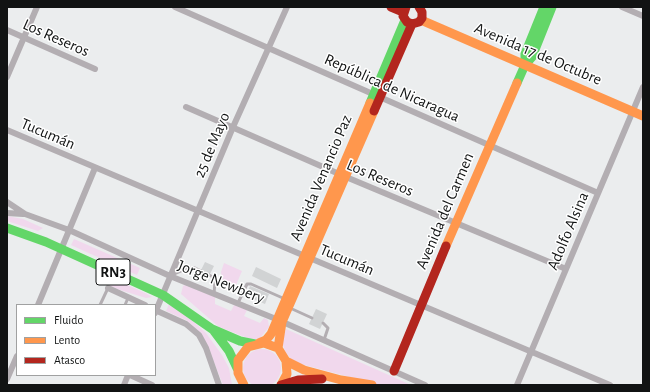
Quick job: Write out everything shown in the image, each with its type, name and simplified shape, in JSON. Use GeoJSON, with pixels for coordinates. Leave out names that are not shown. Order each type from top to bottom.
{"type":"FeatureCollection","features":[{"type":"Feature","properties":{"kind":"main road"},"geometry":{"type":"LineString","coordinates":[[391,7],[406,13],[421,14]]}},
{"type":"Feature","properties":{"kind":"main road","name":"Avenida del Carmen"},"geometry":{"type":"LineString","coordinates":[[526,61],[525,54],[544,7]]}},
{"type":"Feature","properties":{"kind":"main road","name":"Avenida del Carmen"},"geometry":{"type":"LineString","coordinates":[[394,372],[455,223],[526,61],[552,7]]}},
{"type":"Feature","properties":{"kind":"main road","name":"Avenida Venancio Paz"},"geometry":{"type":"LineString","coordinates":[[237,368],[242,353],[268,337],[279,320],[377,95],[406,13]]}},
{"type":"Feature","properties":{"kind":"main road","name":"Avenida 17 de Octubre"},"geometry":{"type":"LineString","coordinates":[[421,14],[633,109],[643,116]]}},
{"type":"Feature","properties":{"kind":"main road","name":"Avenida 17 de Octubre"},"geometry":{"type":"LineString","coordinates":[[633,109],[643,111]]}},
{"type":"Feature","properties":{"kind":"main road","name":"RN3"},"geometry":{"type":"LineString","coordinates":[[7,228],[62,249],[163,295],[212,329],[240,342],[269,344],[278,348]]}},
{"type":"Feature","properties":{"kind":"main road","name":"Avenida Venancio Paz"},"geometry":{"type":"LineString","coordinates":[[278,348],[279,320]]}},
{"type":"Feature","properties":{"kind":"main road","name":"RN3"},"geometry":{"type":"LineString","coordinates":[[212,329],[230,351],[241,383]]}},
{"type":"Feature","properties":{"kind":"main road"},"geometry":{"type":"LineString","coordinates":[[278,348],[286,361],[294,366],[341,380]]}},
{"type":"Feature","properties":{"kind":"main road"},"geometry":{"type":"LineString","coordinates":[[281,385],[287,374],[286,361]]}},
{"type":"Feature","properties":{"kind":"main road"},"geometry":{"type":"LineString","coordinates":[[281,385],[298,380],[314,378],[341,380],[372,385]]}},
{"type":"Feature","properties":{"kind":"street"},"geometry":{"type":"LineString","coordinates":[[7,77],[37,7]]}},
{"type":"Feature","properties":{"kind":"street","name":"República de Nicaragua"},"geometry":{"type":"LineString","coordinates":[[175,7],[270,47],[598,193]]}},
{"type":"Feature","properties":{"kind":"street","name":"25 de Mayo"},"geometry":{"type":"LineString","coordinates":[[156,309],[233,127],[287,7]]}},
{"type":"Feature","properties":{"kind":"street"},"geometry":{"type":"LineString","coordinates":[[622,7],[643,16]]}},
{"type":"Feature","properties":{"kind":"street","name":"Los Reseros"},"geometry":{"type":"LineString","coordinates":[[7,30],[94,69]]}},
{"type":"Feature","properties":{"kind":"street","name":"Adolfo Alsina"},"geometry":{"type":"LineString","coordinates":[[517,385],[643,87]]}},
{"type":"Feature","properties":{"kind":"street","name":"Los Reseros"},"geometry":{"type":"LineString","coordinates":[[186,106],[342,176],[566,269]]}},
{"type":"Feature","properties":{"kind":"street","name":"Tucumán"},"geometry":{"type":"LineString","coordinates":[[7,130],[610,385]]}},
{"type":"Feature","properties":{"kind":"street"},"geometry":{"type":"LineString","coordinates":[[38,304],[95,168]]}},
{"type":"Feature","properties":{"kind":"street","name":"Jorge Newbery"},"geometry":{"type":"LineString","coordinates":[[7,202],[25,214],[69,230],[170,276],[279,320],[425,385]]}},
{"type":"Feature","properties":{"kind":"street"},"geometry":{"type":"LineString","coordinates":[[7,213],[25,214]]}},
{"type":"Feature","properties":{"kind":"street"},"geometry":{"type":"LineString","coordinates":[[108,288],[143,304]]}},
{"type":"Feature","properties":{"kind":"street"},"geometry":{"type":"LineString","coordinates":[[156,311],[186,324],[198,335],[206,348],[219,385]]}},
{"type":"Feature","properties":{"kind":"street"},"geometry":{"type":"LineString","coordinates":[[7,379],[16,358]]}},
{"type":"Feature","properties":{"kind":"street"},"geometry":{"type":"LineString","coordinates":[[124,385],[128,376]]}},
{"type":"Feature","properties":{"kind":"street"},"geometry":{"type":"LineString","coordinates":[[131,376],[152,385]]}},
{"type":"Feature","properties":{"kind":"lane"},"geometry":{"type":"LineString","coordinates":[[170,276],[188,268],[195,268],[213,277],[215,281],[214,294]]}},
{"type":"Feature","properties":{"kind":"lane"},"geometry":{"type":"LineString","coordinates":[[238,303],[247,284],[251,284],[312,318]]}},
{"type":"Feature","properties":{"kind":"lane"},"geometry":{"type":"LineString","coordinates":[[100,304],[108,288]]}},
{"type":"Feature","properties":{"kind":"lane"},"geometry":{"type":"LineString","coordinates":[[125,304],[128,297]]}},
{"type":"Feature","properties":{"kind":"lane"},"geometry":{"type":"LineString","coordinates":[[322,323],[328,328],[324,340]]}},
{"type":"Feature","properties":{"kind":"shaded area"},"geometry":{"type":"Polygon","coordinates":[[[7,216],[23,219],[43,228],[38,231],[7,221],[7,216]]]}},
{"type":"Feature","properties":{"kind":"shaded area"},"geometry":{"type":"Polygon","coordinates":[[[74,239],[140,268],[137,275],[71,245],[74,239]]]}},
{"type":"Feature","properties":{"kind":"shaded area"},"geometry":{"type":"Polygon","coordinates":[[[224,263],[242,271],[233,292],[223,288],[221,272],[224,263]]]}},
{"type":"Feature","properties":{"kind":"shaded area"},"geometry":{"type":"Polygon","coordinates":[[[106,275],[152,297],[146,298],[103,283],[106,275]]]}},
{"type":"Feature","properties":{"kind":"shaded area"},"geometry":{"type":"Polygon","coordinates":[[[185,285],[215,297],[215,304],[231,311],[234,305],[247,310],[244,316],[260,323],[264,318],[268,320],[269,327],[260,338],[253,340],[219,327],[181,294],[183,286],[185,285]]]}},
{"type":"Feature","properties":{"kind":"shaded area"},"geometry":{"type":"Polygon","coordinates":[[[169,304],[185,314],[206,333],[222,355],[229,368],[232,385],[223,385],[201,333],[186,320],[166,311],[169,304]]]}},
{"type":"Feature","properties":{"kind":"shaded area"},"geometry":{"type":"Polygon","coordinates":[[[286,329],[411,385],[380,385],[293,362],[285,351],[282,342],[286,329]]]}},
{"type":"Feature","properties":{"kind":"shaded area"},"geometry":{"type":"Polygon","coordinates":[[[258,349],[266,349],[276,354],[280,361],[280,375],[276,382],[266,387],[258,387],[248,382],[246,379],[243,372],[243,364],[248,354],[251,352],[258,349]]]}},
{"type":"Feature","properties":{"kind":"building"},"geometry":{"type":"Polygon","coordinates":[[[205,262],[214,266],[208,278],[199,274],[205,262]]]}},
{"type":"Feature","properties":{"kind":"building"},"geometry":{"type":"Polygon","coordinates":[[[256,267],[281,279],[277,288],[252,276],[256,267]]]}},
{"type":"Feature","properties":{"kind":"building"},"geometry":{"type":"Polygon","coordinates":[[[250,286],[269,294],[265,304],[246,296],[250,286]]]}},
{"type":"Feature","properties":{"kind":"building"},"geometry":{"type":"Polygon","coordinates":[[[316,309],[327,314],[320,329],[309,324],[316,309]]]}},
{"type":"Feature","properties":{"kind":"traffic: fast"},"geometry":{"type":"LineString","coordinates":[[525,65],[525,54],[544,7]]}},
{"type":"Feature","properties":{"kind":"traffic: fast"},"geometry":{"type":"LineString","coordinates":[[517,83],[525,65],[532,57],[552,7]]}},
{"type":"Feature","properties":{"kind":"traffic: fast"},"geometry":{"type":"LineString","coordinates":[[370,103],[405,20]]}},
{"type":"Feature","properties":{"kind":"traffic: fast"},"geometry":{"type":"LineString","coordinates":[[7,228],[46,242],[163,295],[212,329],[240,341],[255,344]]}},
{"type":"Feature","properties":{"kind":"traffic: fast"},"geometry":{"type":"LineString","coordinates":[[214,331],[229,351],[237,368]]}},
{"type":"Feature","properties":{"kind":"traffic: slow"},"geometry":{"type":"LineString","coordinates":[[421,20],[643,116]]}},
{"type":"Feature","properties":{"kind":"traffic: slow"},"geometry":{"type":"LineString","coordinates":[[446,246],[517,83]]}},
{"type":"Feature","properties":{"kind":"traffic: slow"},"geometry":{"type":"LineString","coordinates":[[259,343],[266,340],[271,334],[370,103]]}},
{"type":"Feature","properties":{"kind":"traffic: slow"},"geometry":{"type":"LineString","coordinates":[[278,348],[282,322],[374,111]]}},
{"type":"Feature","properties":{"kind":"traffic: slow"},"geometry":{"type":"LineString","coordinates":[[244,385],[238,373],[238,360],[248,347],[264,343],[278,348],[286,361],[287,374],[281,385]]}},
{"type":"Feature","properties":{"kind":"traffic: slow"},"geometry":{"type":"LineString","coordinates":[[286,361],[304,370],[341,380],[372,385]]}},
{"type":"Feature","properties":{"kind":"traffic: jam"},"geometry":{"type":"LineString","coordinates":[[391,7],[403,12]]}},
{"type":"Feature","properties":{"kind":"traffic: jam"},"geometry":{"type":"LineString","coordinates":[[406,7],[403,16],[407,22],[412,24],[419,22],[422,18],[422,12],[419,7]]}},
{"type":"Feature","properties":{"kind":"traffic: jam"},"geometry":{"type":"LineString","coordinates":[[374,111],[412,24]]}},
{"type":"Feature","properties":{"kind":"traffic: jam"},"geometry":{"type":"LineString","coordinates":[[394,371],[446,246]]}},
{"type":"Feature","properties":{"kind":"traffic: jam"},"geometry":{"type":"LineString","coordinates":[[281,385],[298,380],[322,379]]}}]}
